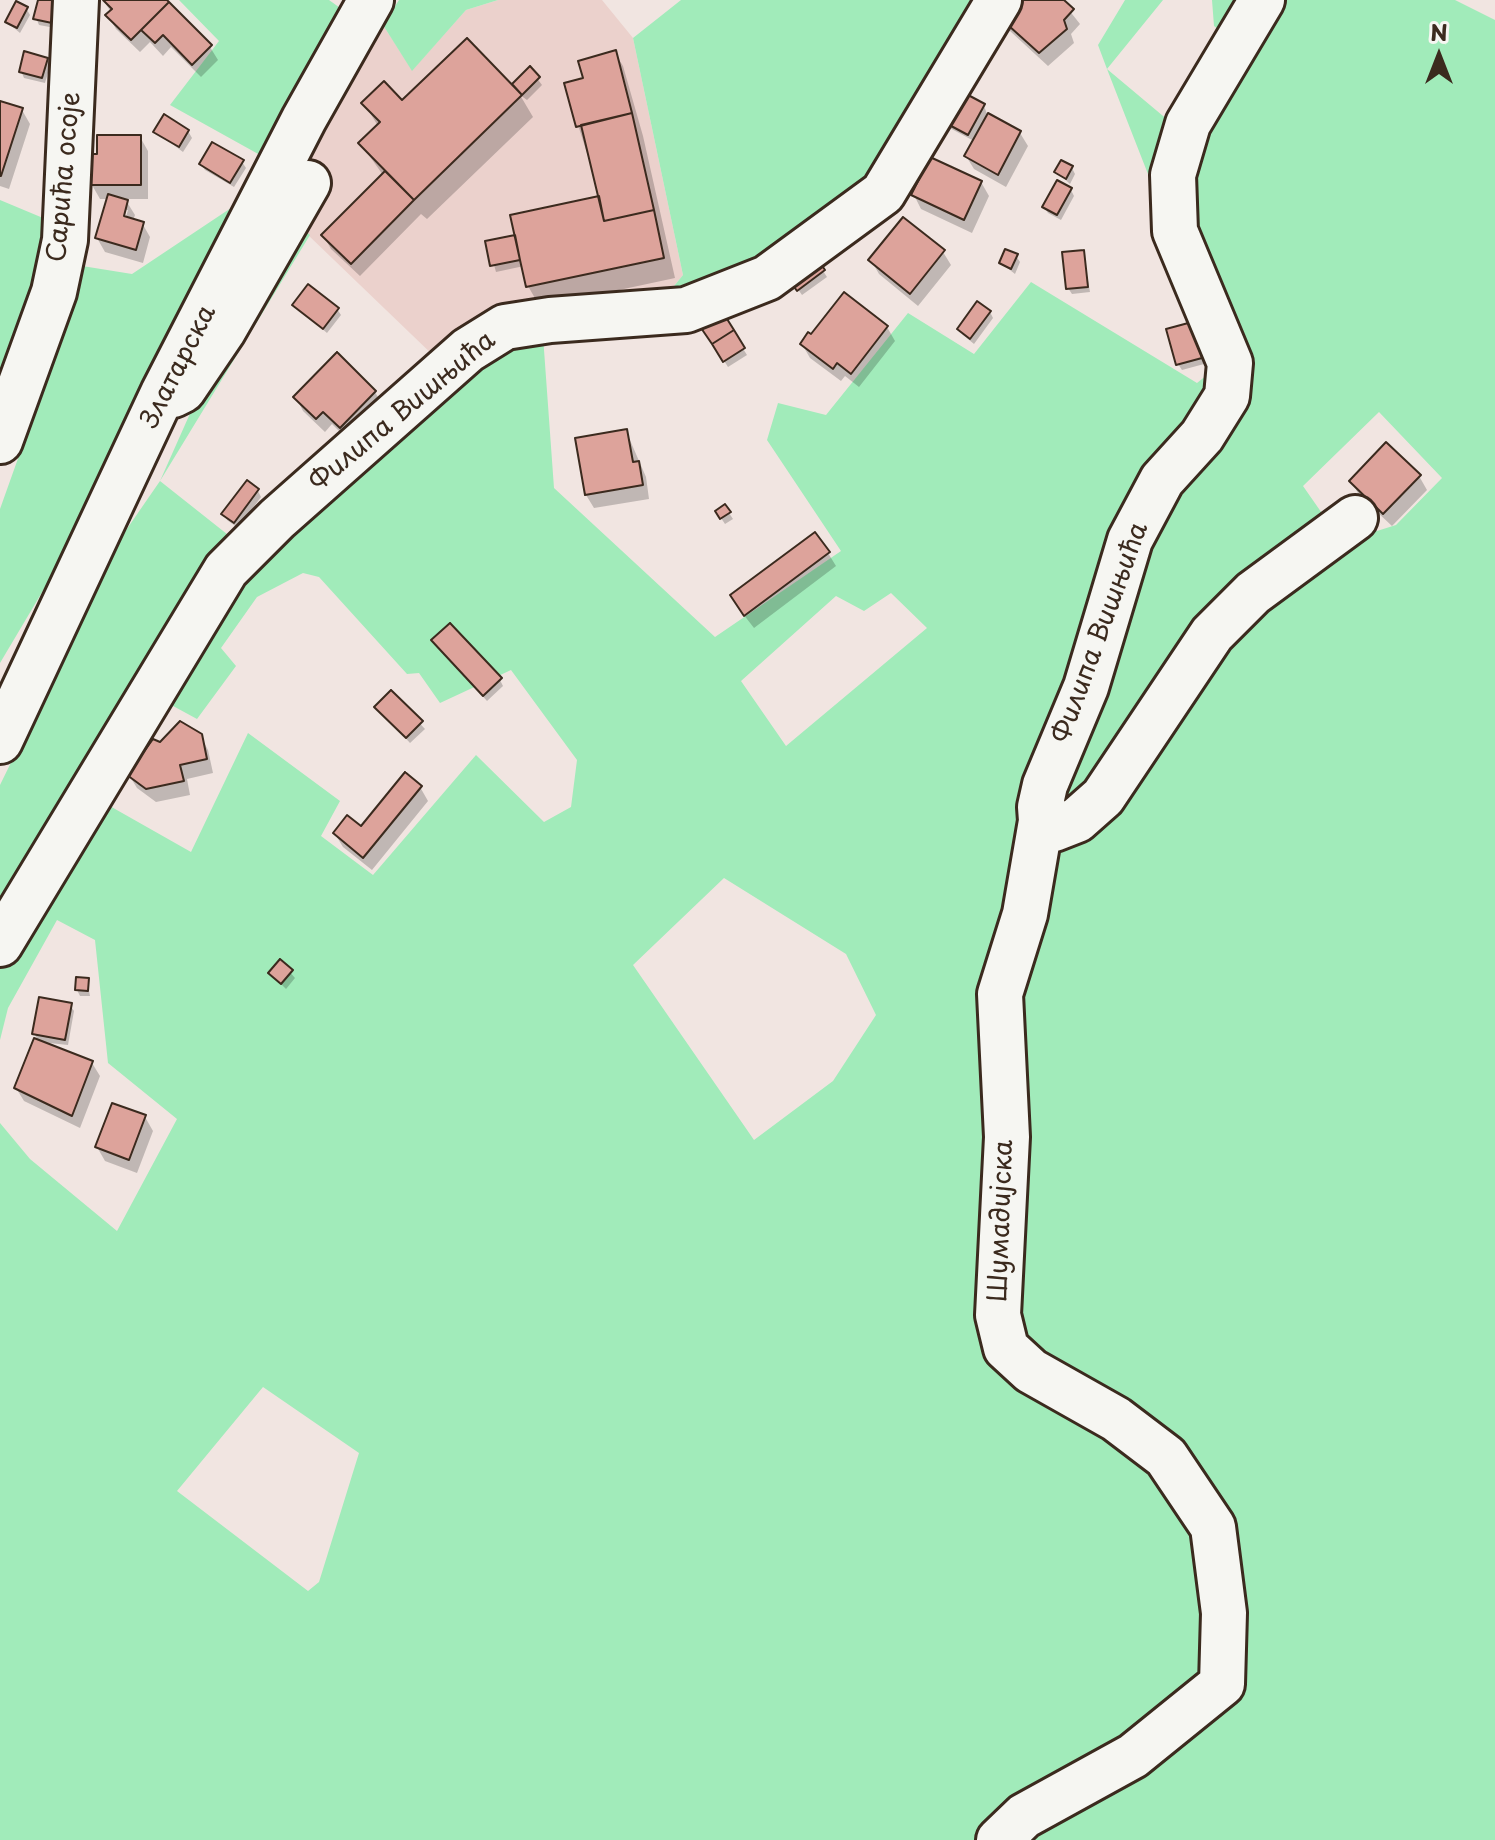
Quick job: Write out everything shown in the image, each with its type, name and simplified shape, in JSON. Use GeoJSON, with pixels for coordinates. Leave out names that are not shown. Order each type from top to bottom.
{"type":"FeatureCollection","features":[{"type":"Feature","properties":{"kind":"street","name":"Сарића осоје"},"geometry":{"type":"LineString","coordinates":[[0,441],[54,292],[65,240],[76,0]]}},
{"type":"Feature","properties":{"kind":"street","name":"Златарска"},"geometry":{"type":"LineString","coordinates":[[0,741],[163,393],[304,119],[371,0]]}},
{"type":"Feature","properties":{"kind":"street","name":"Филипа Вишњића"},"geometry":{"type":"LineString","coordinates":[[0,944],[226,570],[277,519],[468,350],[505,327],[550,320],[686,310],[767,278],[883,193],[999,0]]}},
{"type":"Feature","properties":{"kind":"street","name":"Филипа Вишњића"},"geometry":{"type":"LineString","coordinates":[[1041,821],[1040,807],[1045,785],[1086,687],[1130,540],[1162,480],[1202,436],[1227,396],[1230,363],[1175,231],[1173,175],[1188,124],[1262,0]]}},
{"type":"Feature","properties":{"kind":"street"},"geometry":{"type":"LineString","coordinates":[[163,393],[168,395],[183,390],[223,331],[308,183]]}},
{"type":"Feature","properties":{"kind":"street"},"geometry":{"type":"LineString","coordinates":[[1041,821],[1054,829],[1077,820],[1103,797],[1212,634],[1253,593],[1355,518]]}},
{"type":"Feature","properties":{"kind":"street","name":"Шумадијска"},"geometry":{"type":"LineString","coordinates":[[999,1840],[1024,1816],[1133,1756],[1222,1684],[1224,1613],[1213,1527],[1166,1457],[1116,1419],[1031,1371],[1006,1348],[998,1315],[1007,1137],[1000,994],[1025,914],[1041,821]]}},
{"type":"Feature","properties":{"kind":"shaded area"},"geometry":{"type":"Polygon","coordinates":[[[498,0],[602,0],[633,38],[683,275],[670,291],[437,359],[281,209],[383,25],[412,70],[466,10],[498,0]]]}},
{"type":"Feature","properties":{"kind":"green space"},"geometry":{"type":"Polygon","coordinates":[[[179,0],[329,0],[343,10],[269,160],[170,105],[219,41],[179,0]]]}},
{"type":"Feature","properties":{"kind":"green space"},"geometry":{"type":"Polygon","coordinates":[[[399,0],[498,0],[466,10],[412,71],[383,25],[399,0]]]}},
{"type":"Feature","properties":{"kind":"green space"},"geometry":{"type":"Polygon","coordinates":[[[681,0],[1003,0],[868,184],[774,287],[543,336],[554,488],[715,637],[841,551],[767,440],[778,403],[826,415],[908,313],[974,354],[1031,282],[1197,383],[1222,363],[1107,69],[1175,126],[1230,38],[1214,26],[1212,0],[1455,0],[1495,20],[1495,1840],[0,1840],[0,1123],[30,1159],[117,1231],[177,1119],[108,1063],[95,940],[57,920],[8,1008],[0,1040],[0,785],[122,536],[160,481],[237,542],[437,359],[670,291],[683,275],[633,38],[681,0]],[[1379,412],[1303,486],[1342,542],[1396,525],[1442,478],[1379,412]],[[303,573],[257,597],[221,648],[236,666],[197,719],[140,688],[78,788],[191,852],[248,733],[340,801],[321,836],[373,875],[476,755],[544,822],[571,807],[577,760],[511,670],[440,703],[419,673],[407,674],[319,577],[303,573]],[[891,593],[864,611],[836,596],[741,681],[786,746],[927,628],[891,593]],[[724,878],[633,965],[754,1140],[833,1081],[876,1015],[846,954],[724,878]],[[263,1387],[177,1491],[308,1591],[319,1582],[359,1453],[263,1387]]]}},
{"type":"Feature","properties":{"kind":"green space"},"geometry":{"type":"Polygon","coordinates":[[[1125,0],[1163,0],[1107,69],[1098,45],[1125,0]]]}},
{"type":"Feature","properties":{"kind":"green space"},"geometry":{"type":"Polygon","coordinates":[[[249,196],[114,471],[0,663],[0,509],[77,293],[76,265],[132,274],[249,196]]]}},
{"type":"Feature","properties":{"kind":"green space"},"geometry":{"type":"Polygon","coordinates":[[[0,200],[55,223],[0,388],[0,200]]]}},
{"type":"Feature","properties":{"kind":"green space"},"geometry":{"type":"Polygon","coordinates":[[[281,209],[310,235],[160,481],[281,209]]]}},
{"type":"Feature","properties":{"kind":"building"},"geometry":{"type":"Polygon","coordinates":[[[38,0],[58,0],[52,23],[33,19],[38,0]]]}},
{"type":"Feature","properties":{"kind":"building"},"geometry":{"type":"Polygon","coordinates":[[[103,0],[169,2],[131,40],[105,15],[112,9],[103,0]]]}},
{"type":"Feature","properties":{"kind":"building"},"geometry":{"type":"Polygon","coordinates":[[[1015,0],[1064,0],[1074,9],[1064,20],[1067,29],[1039,53],[999,17],[1015,0]]]}},
{"type":"Feature","properties":{"kind":"building"},"geometry":{"type":"Polygon","coordinates":[[[16,1],[28,7],[17,28],[5,22],[16,1]]]}},
{"type":"Feature","properties":{"kind":"building"},"geometry":{"type":"Polygon","coordinates":[[[169,2],[212,45],[192,65],[163,35],[155,43],[141,30],[169,2]]]}},
{"type":"Feature","properties":{"kind":"building"},"geometry":{"type":"Polygon","coordinates":[[[467,38],[522,95],[414,200],[358,143],[380,122],[361,103],[384,81],[402,100],[467,38]]]}},
{"type":"Feature","properties":{"kind":"building"},"geometry":{"type":"Polygon","coordinates":[[[616,50],[632,113],[576,127],[564,83],[583,78],[578,61],[616,50]]]}},
{"type":"Feature","properties":{"kind":"building"},"geometry":{"type":"Polygon","coordinates":[[[24,51],[48,58],[42,78],[19,72],[24,51]]]}},
{"type":"Feature","properties":{"kind":"building"},"geometry":{"type":"Polygon","coordinates":[[[530,66],[540,77],[522,95],[512,84],[530,66]]]}},
{"type":"Feature","properties":{"kind":"building"},"geometry":{"type":"Polygon","coordinates":[[[955,88],[985,104],[968,135],[938,119],[955,88]]]}},
{"type":"Feature","properties":{"kind":"building"},"geometry":{"type":"Polygon","coordinates":[[[0,101],[23,108],[1,176],[0,176],[0,101]]]}},
{"type":"Feature","properties":{"kind":"building"},"geometry":{"type":"Polygon","coordinates":[[[632,113],[654,210],[604,221],[581,125],[632,113]]]}},
{"type":"Feature","properties":{"kind":"building"},"geometry":{"type":"Polygon","coordinates":[[[988,113],[1021,131],[998,175],[964,156],[988,113]]]}},
{"type":"Feature","properties":{"kind":"building"},"geometry":{"type":"Polygon","coordinates":[[[164,114],[189,130],[179,147],[153,132],[164,114]]]}},
{"type":"Feature","properties":{"kind":"building"},"geometry":{"type":"Polygon","coordinates":[[[97,135],[141,135],[141,185],[90,185],[90,154],[97,154],[97,135]]]}},
{"type":"Feature","properties":{"kind":"building"},"geometry":{"type":"Polygon","coordinates":[[[212,142],[244,160],[230,183],[199,164],[212,142]]]}},
{"type":"Feature","properties":{"kind":"building"},"geometry":{"type":"Polygon","coordinates":[[[930,157],[982,181],[964,220],[911,195],[930,157]]]}},
{"type":"Feature","properties":{"kind":"building"},"geometry":{"type":"Polygon","coordinates":[[[1061,160],[1073,166],[1066,179],[1054,172],[1061,160]]]}},
{"type":"Feature","properties":{"kind":"building"},"geometry":{"type":"Polygon","coordinates":[[[385,171],[414,200],[351,264],[321,235],[385,171]]]}},
{"type":"Feature","properties":{"kind":"building"},"geometry":{"type":"Polygon","coordinates":[[[1057,180],[1072,188],[1057,215],[1042,207],[1057,180]]]}},
{"type":"Feature","properties":{"kind":"building"},"geometry":{"type":"Polygon","coordinates":[[[108,194],[128,200],[124,216],[144,222],[136,250],[95,238],[108,194]]]}},
{"type":"Feature","properties":{"kind":"building"},"geometry":{"type":"Polygon","coordinates":[[[599,196],[604,221],[654,210],[664,258],[526,287],[510,215],[599,196]]]}},
{"type":"Feature","properties":{"kind":"building"},"geometry":{"type":"Polygon","coordinates":[[[903,217],[945,250],[910,294],[868,260],[903,217]]]}},
{"type":"Feature","properties":{"kind":"building"},"geometry":{"type":"Polygon","coordinates":[[[515,235],[520,260],[490,266],[485,241],[515,235]]]}},
{"type":"Feature","properties":{"kind":"building"},"geometry":{"type":"Polygon","coordinates":[[[1005,249],[1018,254],[1011,269],[999,263],[1005,249]]]}},
{"type":"Feature","properties":{"kind":"building"},"geometry":{"type":"Polygon","coordinates":[[[1084,250],[1088,287],[1066,289],[1062,252],[1084,250]]]}},
{"type":"Feature","properties":{"kind":"building"},"geometry":{"type":"Polygon","coordinates":[[[812,251],[825,270],[797,291],[783,271],[812,251]]]}},
{"type":"Feature","properties":{"kind":"building"},"geometry":{"type":"Polygon","coordinates":[[[308,284],[339,308],[323,329],[292,305],[308,284]]]}},
{"type":"Feature","properties":{"kind":"building"},"geometry":{"type":"Polygon","coordinates":[[[844,292],[888,326],[851,374],[837,363],[833,369],[800,344],[844,292]]]}},
{"type":"Feature","properties":{"kind":"building"},"geometry":{"type":"Polygon","coordinates":[[[977,301],[991,311],[970,339],[957,329],[977,301]]]}},
{"type":"Feature","properties":{"kind":"building"},"geometry":{"type":"Polygon","coordinates":[[[722,311],[734,330],[712,344],[699,325],[722,311]]]}},
{"type":"Feature","properties":{"kind":"building"},"geometry":{"type":"Polygon","coordinates":[[[1192,322],[1202,358],[1176,365],[1166,329],[1192,322]]]}},
{"type":"Feature","properties":{"kind":"building"},"geometry":{"type":"Polygon","coordinates":[[[734,330],[745,348],[723,362],[712,344],[734,330]]]}},
{"type":"Feature","properties":{"kind":"building"},"geometry":{"type":"Polygon","coordinates":[[[337,352],[376,391],[340,428],[323,412],[316,419],[293,397],[337,352]]]}},
{"type":"Feature","properties":{"kind":"building"},"geometry":{"type":"Polygon","coordinates":[[[627,429],[633,462],[639,461],[643,485],[585,495],[575,438],[627,429]]]}},
{"type":"Feature","properties":{"kind":"building"},"geometry":{"type":"Polygon","coordinates":[[[1386,442],[1421,475],[1383,514],[1349,481],[1386,442]]]}},
{"type":"Feature","properties":{"kind":"building"},"geometry":{"type":"Polygon","coordinates":[[[247,480],[259,489],[234,523],[221,514],[247,480]]]}},
{"type":"Feature","properties":{"kind":"building"},"geometry":{"type":"Polygon","coordinates":[[[725,504],[731,512],[720,519],[715,511],[725,504]]]}},
{"type":"Feature","properties":{"kind":"building"},"geometry":{"type":"Polygon","coordinates":[[[815,532],[830,552],[744,616],[730,595],[815,532]]]}},
{"type":"Feature","properties":{"kind":"building"},"geometry":{"type":"Polygon","coordinates":[[[450,623],[502,678],[483,696],[431,640],[450,623]]]}},
{"type":"Feature","properties":{"kind":"building"},"geometry":{"type":"Polygon","coordinates":[[[391,690],[423,721],[406,738],[374,707],[391,690]]]}},
{"type":"Feature","properties":{"kind":"building"},"geometry":{"type":"Polygon","coordinates":[[[180,721],[202,734],[207,759],[180,765],[184,781],[146,789],[127,775],[153,739],[160,742],[180,721]]]}},
{"type":"Feature","properties":{"kind":"building"},"geometry":{"type":"Polygon","coordinates":[[[405,772],[422,786],[363,858],[333,833],[347,815],[361,826],[405,772]]]}},
{"type":"Feature","properties":{"kind":"building"},"geometry":{"type":"Polygon","coordinates":[[[280,959],[293,970],[281,984],[268,973],[280,959]]]}},
{"type":"Feature","properties":{"kind":"building"},"geometry":{"type":"Polygon","coordinates":[[[76,977],[89,978],[88,991],[75,990],[76,977]]]}},
{"type":"Feature","properties":{"kind":"building"},"geometry":{"type":"Polygon","coordinates":[[[39,997],[72,1003],[65,1040],[32,1034],[39,997]]]}},
{"type":"Feature","properties":{"kind":"building"},"geometry":{"type":"Polygon","coordinates":[[[34,1038],[93,1061],[72,1116],[14,1088],[34,1038]]]}},
{"type":"Feature","properties":{"kind":"building"},"geometry":{"type":"Polygon","coordinates":[[[112,1103],[146,1115],[129,1160],[95,1147],[112,1103]]]}}]}
